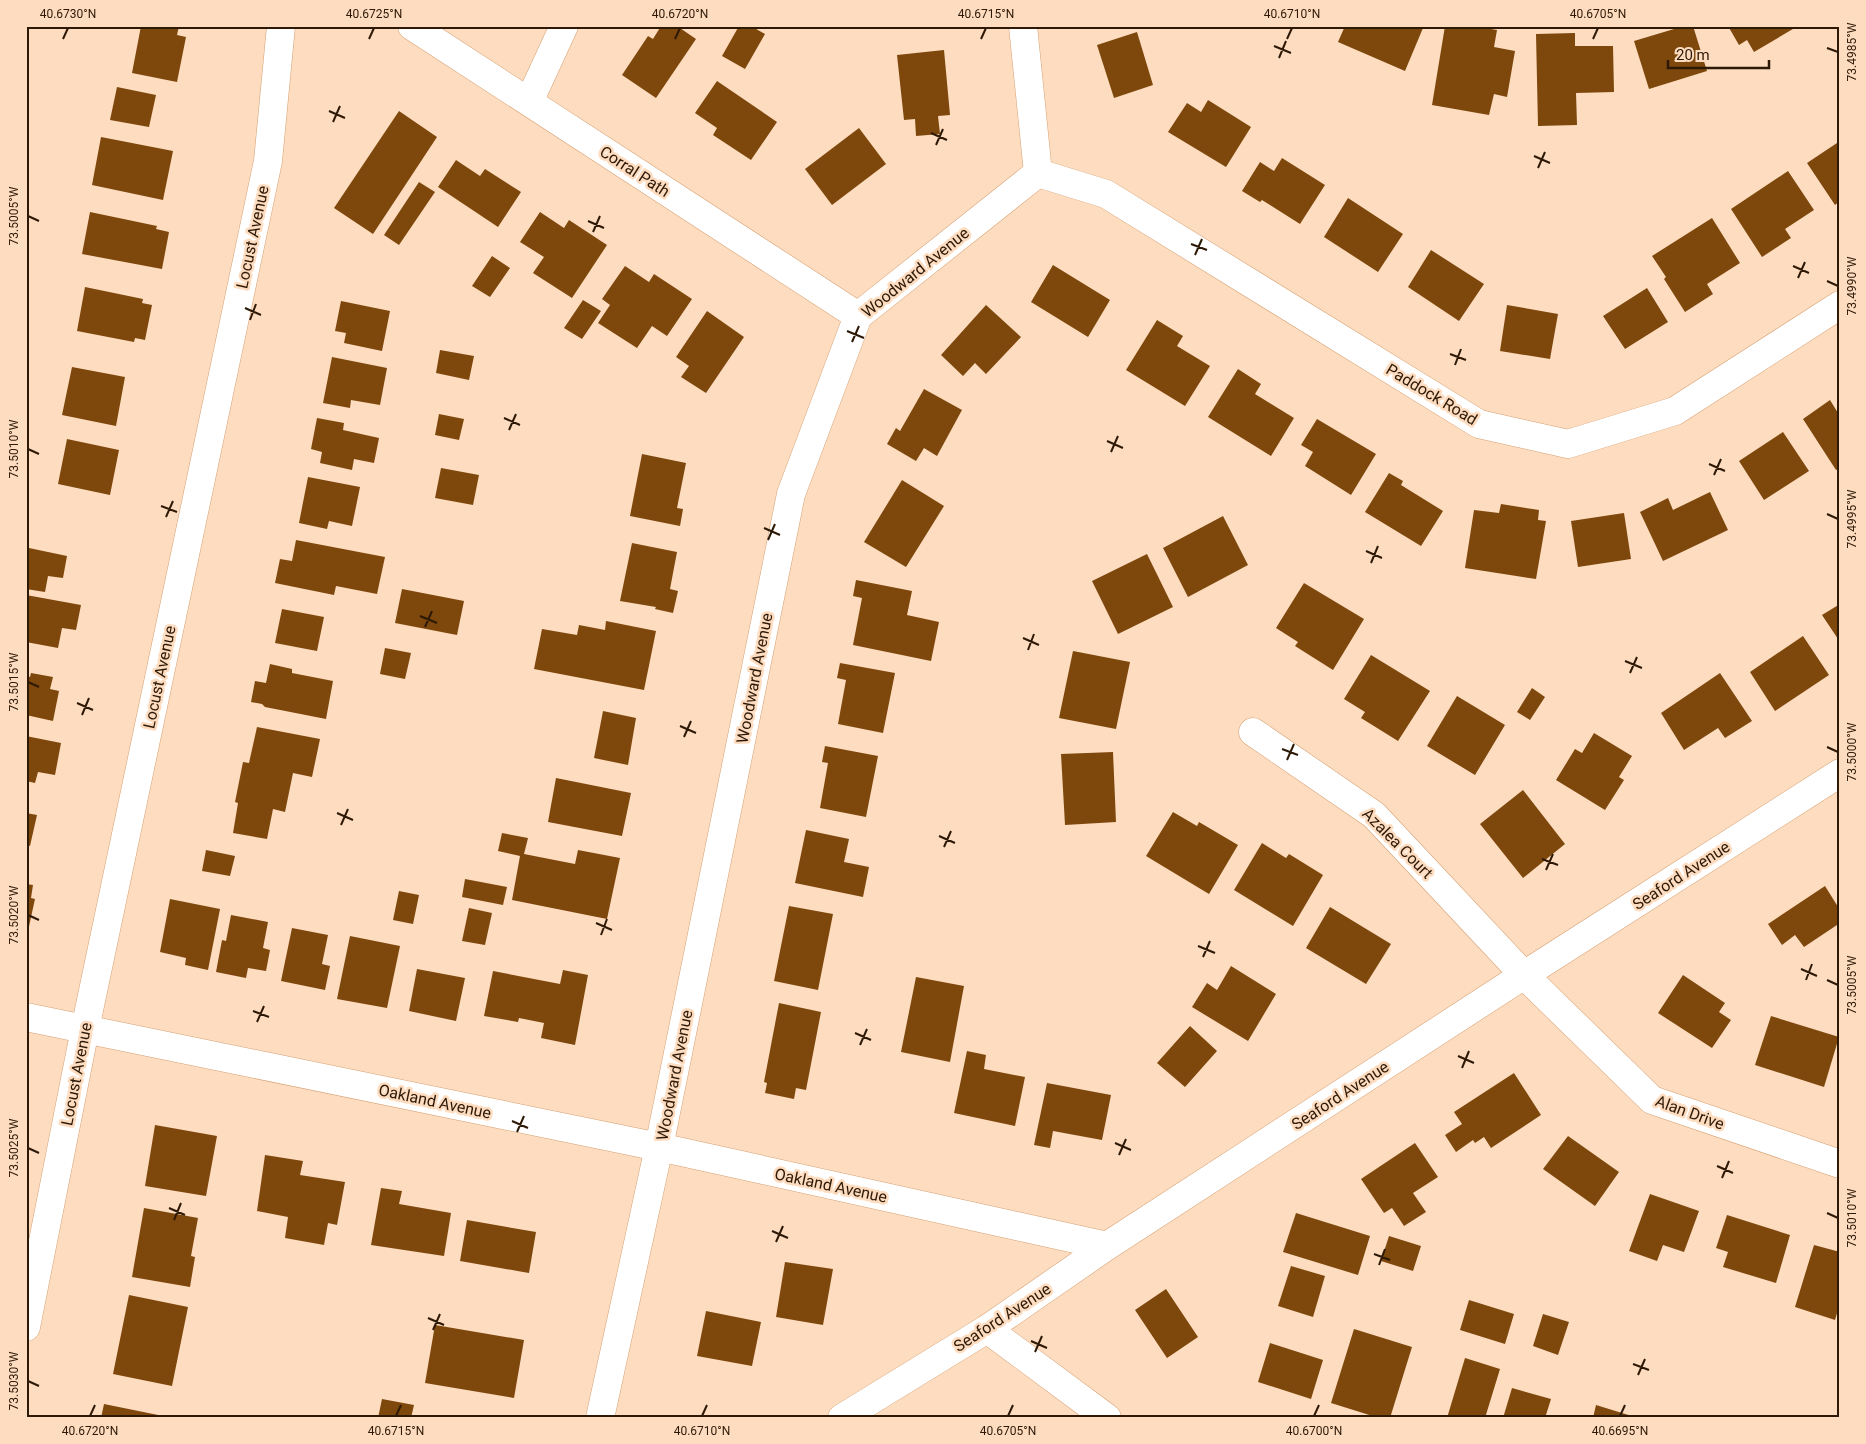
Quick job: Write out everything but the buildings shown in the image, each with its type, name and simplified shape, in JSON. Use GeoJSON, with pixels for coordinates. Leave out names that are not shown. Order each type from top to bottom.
{"type":"FeatureCollection","features":[{"type":"Feature","properties":{"kind":"street","name":"Locust Avenue"},"geometry":{"type":"LineString","coordinates":[[26,1327],[85,1028],[268,161],[281,26]]}},
{"type":"Feature","properties":{"kind":"street","name":"Corral Path"},"geometry":{"type":"LineString","coordinates":[[412,26],[858,316]]}},
{"type":"Feature","properties":{"kind":"street"},"geometry":{"type":"LineString","coordinates":[[528,102],[564,26]]}},
{"type":"Feature","properties":{"kind":"street"},"geometry":{"type":"LineString","coordinates":[[1023,26],[1038,173]]}},
{"type":"Feature","properties":{"kind":"street","name":"Paddock Road"},"geometry":{"type":"LineString","coordinates":[[1038,173],[1106,194],[1479,424],[1568,444],[1674,411],[1840,305]]}},
{"type":"Feature","properties":{"kind":"street","name":"Woodward Avenue"},"geometry":{"type":"LineString","coordinates":[[600,1418],[659,1147],[791,494],[858,316],[1038,173]]}},
{"type":"Feature","properties":{"kind":"street","name":"Azalea Court"},"geometry":{"type":"LineString","coordinates":[[1254,732],[1374,815],[1524,975]]}},
{"type":"Feature","properties":{"kind":"street","name":"Seaford Avenue"},"geometry":{"type":"LineString","coordinates":[[842,1418],[987,1329],[1108,1246],[1524,975],[1840,773]]}},
{"type":"Feature","properties":{"kind":"street","name":"Alan Drive"},"geometry":{"type":"LineString","coordinates":[[1524,975],[1652,1100],[1840,1164]]}},
{"type":"Feature","properties":{"kind":"street","name":"Oakland Avenue"},"geometry":{"type":"LineString","coordinates":[[26,1017],[659,1147],[1108,1246]]}},
{"type":"Feature","properties":{"kind":"street"},"geometry":{"type":"LineString","coordinates":[[987,1329],[1107,1418]]}}]}
